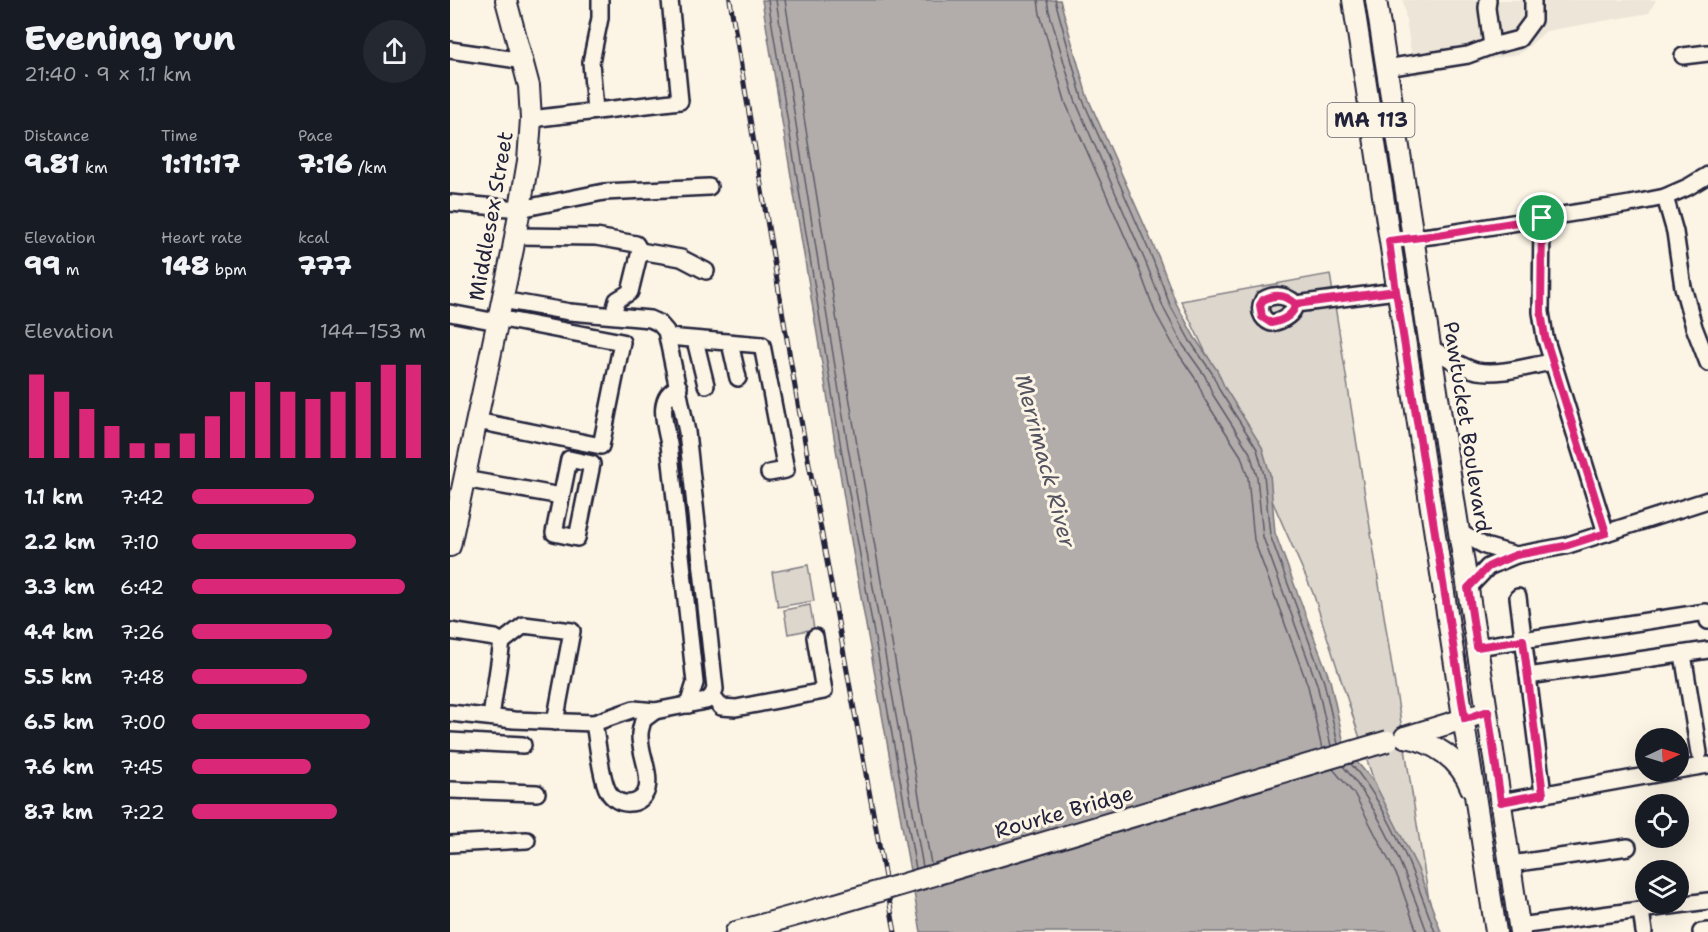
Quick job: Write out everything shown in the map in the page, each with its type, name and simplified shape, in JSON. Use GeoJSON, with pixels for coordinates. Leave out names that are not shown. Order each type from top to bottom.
{"type":"FeatureCollection","features":[{"type":"Feature","properties":{"kind":"main road","name":"Middlesex Street"},"geometry":{"type":"LineString","coordinates":[[450,546],[516,236],[528,161],[531,119],[529,87],[507,0]]}},
{"type":"Feature","properties":{"kind":"main road","name":"MA 113"},"geometry":{"type":"LineString","coordinates":[[1353,0],[1496,932]]}},
{"type":"Feature","properties":{"kind":"main road","name":"Pawtucket Boulevard"},"geometry":{"type":"LineString","coordinates":[[1376,0],[1520,929]]}},
{"type":"Feature","properties":{"kind":"main road","name":"Rourke Bridge"},"geometry":{"type":"LineString","coordinates":[[736,932],[1488,711]]}},
{"type":"Feature","properties":{"kind":"main road"},"geometry":{"type":"LineString","coordinates":[[1396,739],[1421,740],[1433,745],[1449,757],[1463,771],[1470,784],[1480,820]]}},
{"type":"Feature","properties":{"kind":"street"},"geometry":{"type":"LineString","coordinates":[[595,111],[591,62],[600,18],[600,0]]}},
{"type":"Feature","properties":{"kind":"street"},"geometry":{"type":"LineString","coordinates":[[531,119],[680,101],[670,0]]}},
{"type":"Feature","properties":{"kind":"street"},"geometry":{"type":"LineString","coordinates":[[1488,0],[1492,46]]}},
{"type":"Feature","properties":{"kind":"street"},"geometry":{"type":"LineString","coordinates":[[1386,68],[1468,55],[1520,39],[1533,20],[1533,0]]}},
{"type":"Feature","properties":{"kind":"street"},"geometry":{"type":"LineString","coordinates":[[450,51],[524,61]]}},
{"type":"Feature","properties":{"kind":"street"},"geometry":{"type":"LineString","coordinates":[[1683,56],[1708,53]]}},
{"type":"Feature","properties":{"kind":"street"},"geometry":{"type":"LineString","coordinates":[[1389,241],[1665,197],[1708,175]]}},
{"type":"Feature","properties":{"kind":"street"},"geometry":{"type":"LineString","coordinates":[[450,203],[520,209],[603,192],[709,187]]}},
{"type":"Feature","properties":{"kind":"street"},"geometry":{"type":"LineString","coordinates":[[1665,197],[1676,232],[1683,287],[1694,327],[1708,363]]}},
{"type":"Feature","properties":{"kind":"street"},"geometry":{"type":"LineString","coordinates":[[1542,218],[1541,312],[1552,362],[1606,533]]}},
{"type":"Feature","properties":{"kind":"street"},"geometry":{"type":"LineString","coordinates":[[516,236],[596,237],[636,244],[640,251],[630,292],[617,300],[613,315]]}},
{"type":"Feature","properties":{"kind":"street"},"geometry":{"type":"LineString","coordinates":[[640,251],[681,258],[706,271]]}},
{"type":"Feature","properties":{"kind":"street"},"geometry":{"type":"LineString","coordinates":[[1296,304],[1396,291]]}},
{"type":"Feature","properties":{"kind":"street"},"geometry":{"type":"LineString","coordinates":[[450,314],[548,309],[651,319],[659,322],[666,331],[687,432],[715,682],[712,696],[706,701],[655,711],[634,710],[594,723],[450,713]]}},
{"type":"Feature","properties":{"kind":"street"},"geometry":{"type":"LineString","coordinates":[[477,421],[602,446],[622,342],[499,313]]}},
{"type":"Feature","properties":{"kind":"street"},"geometry":{"type":"LineString","coordinates":[[668,337],[762,345],[786,470],[769,473]]}},
{"type":"Feature","properties":{"kind":"street"},"geometry":{"type":"LineString","coordinates":[[695,340],[706,385]]}},
{"type":"Feature","properties":{"kind":"street"},"geometry":{"type":"LineString","coordinates":[[730,343],[738,378]]}},
{"type":"Feature","properties":{"kind":"street"},"geometry":{"type":"LineString","coordinates":[[1431,348],[1455,362],[1476,370],[1495,372],[1552,362]]}},
{"type":"Feature","properties":{"kind":"street"},"geometry":{"type":"LineString","coordinates":[[678,387],[666,396],[663,414],[670,455],[695,683],[688,705]]}},
{"type":"Feature","properties":{"kind":"street"},"geometry":{"type":"LineString","coordinates":[[569,459],[592,464],[578,538],[554,533],[561,496],[569,459]]}},
{"type":"Feature","properties":{"kind":"street"},"geometry":{"type":"LineString","coordinates":[[464,479],[561,496]]}},
{"type":"Feature","properties":{"kind":"street"},"geometry":{"type":"LineString","coordinates":[[1468,588],[1488,567],[1516,555],[1565,546],[1708,500]]}},
{"type":"Feature","properties":{"kind":"street"},"geometry":{"type":"LineString","coordinates":[[1459,531],[1485,546],[1516,555]]}},
{"type":"Feature","properties":{"kind":"street"},"geometry":{"type":"LineString","coordinates":[[1518,597],[1543,794]]}},
{"type":"Feature","properties":{"kind":"street"},"geometry":{"type":"LineString","coordinates":[[1477,647],[1707,612],[1708,621]]}},
{"type":"Feature","properties":{"kind":"street"},"geometry":{"type":"LineString","coordinates":[[491,717],[502,642],[524,625],[572,631],[555,722]]}},
{"type":"Feature","properties":{"kind":"street"},"geometry":{"type":"LineString","coordinates":[[450,631],[495,638],[502,642]]}},
{"type":"Feature","properties":{"kind":"street"},"geometry":{"type":"LineString","coordinates":[[712,696],[721,707],[736,708],[824,691],[815,637]]}},
{"type":"Feature","properties":{"kind":"street"},"geometry":{"type":"LineString","coordinates":[[1528,676],[1708,650]]}},
{"type":"Feature","properties":{"kind":"street"},"geometry":{"type":"LineString","coordinates":[[1683,654],[1704,759],[1689,765]]}},
{"type":"Feature","properties":{"kind":"street"},"geometry":{"type":"LineString","coordinates":[[594,723],[608,791],[621,802],[630,804],[645,795],[648,786],[640,735],[643,720],[655,711]]}},
{"type":"Feature","properties":{"kind":"street"},"geometry":{"type":"LineString","coordinates":[[450,741],[523,746]]}},
{"type":"Feature","properties":{"kind":"street"},"geometry":{"type":"LineString","coordinates":[[1501,802],[1635,778]]}},
{"type":"Feature","properties":{"kind":"street"},"geometry":{"type":"LineString","coordinates":[[450,790],[537,793]]}},
{"type":"Feature","properties":{"kind":"street"},"geometry":{"type":"LineString","coordinates":[[450,844],[527,840]]}},
{"type":"Feature","properties":{"kind":"street"},"geometry":{"type":"LineString","coordinates":[[1511,864],[1628,847]]}},
{"type":"Feature","properties":{"kind":"street"},"geometry":{"type":"LineString","coordinates":[[1689,904],[1708,901]]}},
{"type":"Feature","properties":{"kind":"street"},"geometry":{"type":"LineString","coordinates":[[1520,929],[1635,911]]}},
{"type":"Feature","properties":{"kind":"street"},"geometry":{"type":"LineString","coordinates":[[1642,914],[1644,932]]}},
{"type":"Feature","properties":{"kind":"street"},"geometry":{"type":"LineString","coordinates":[[1701,932],[1708,931]]}},
{"type":"Feature","properties":{"kind":"shaded area"},"geometry":{"type":"Polygon","coordinates":[[[1403,0],[1656,0],[1649,13],[1546,31],[1521,53],[1415,76],[1403,0]]]}},
{"type":"Feature","properties":{"kind":"shaded area"},"geometry":{"type":"Polygon","coordinates":[[[1330,274],[1434,932],[1389,828],[1313,593],[1217,376],[1181,301],[1330,274]]]}},
{"type":"Feature","properties":{"kind":"shaded area"},"geometry":{"type":"Polygon","coordinates":[[[808,565],[814,601],[778,607],[772,572],[808,565]]]}},
{"type":"Feature","properties":{"kind":"shaded area"},"geometry":{"type":"Polygon","coordinates":[[[810,605],[814,629],[788,634],[784,610],[810,605]]]}},
{"type":"Feature","properties":{"kind":"water","name":"Merrimack River"},"geometry":{"type":"Polygon","coordinates":[[[762,0],[1060,0],[1087,96],[1159,258],[1176,303],[1262,447],[1270,474],[1275,533],[1330,680],[1345,748],[1374,782],[1418,869],[1441,932],[921,932],[854,558],[762,0]]]}},
{"type":"Feature","properties":{"kind":"railway"},"geometry":{"type":"LineString","coordinates":[[730,0],[796,393],[895,932]]}},
{"type":"Feature","properties":{"kind":"route"},"geometry":{"type":"LineString","coordinates":[[1542,218],[1389,241],[1396,291],[1296,304],[1284,297],[1273,296],[1263,300],[1260,305],[1262,317],[1271,323],[1284,319],[1296,304],[1346,297],[1396,291],[1465,719],[1488,711],[1501,802],[1543,794],[1523,640],[1477,647],[1468,588],[1488,567],[1516,555],[1549,550],[1606,533],[1545,337],[1541,312],[1542,218]]}}]}
